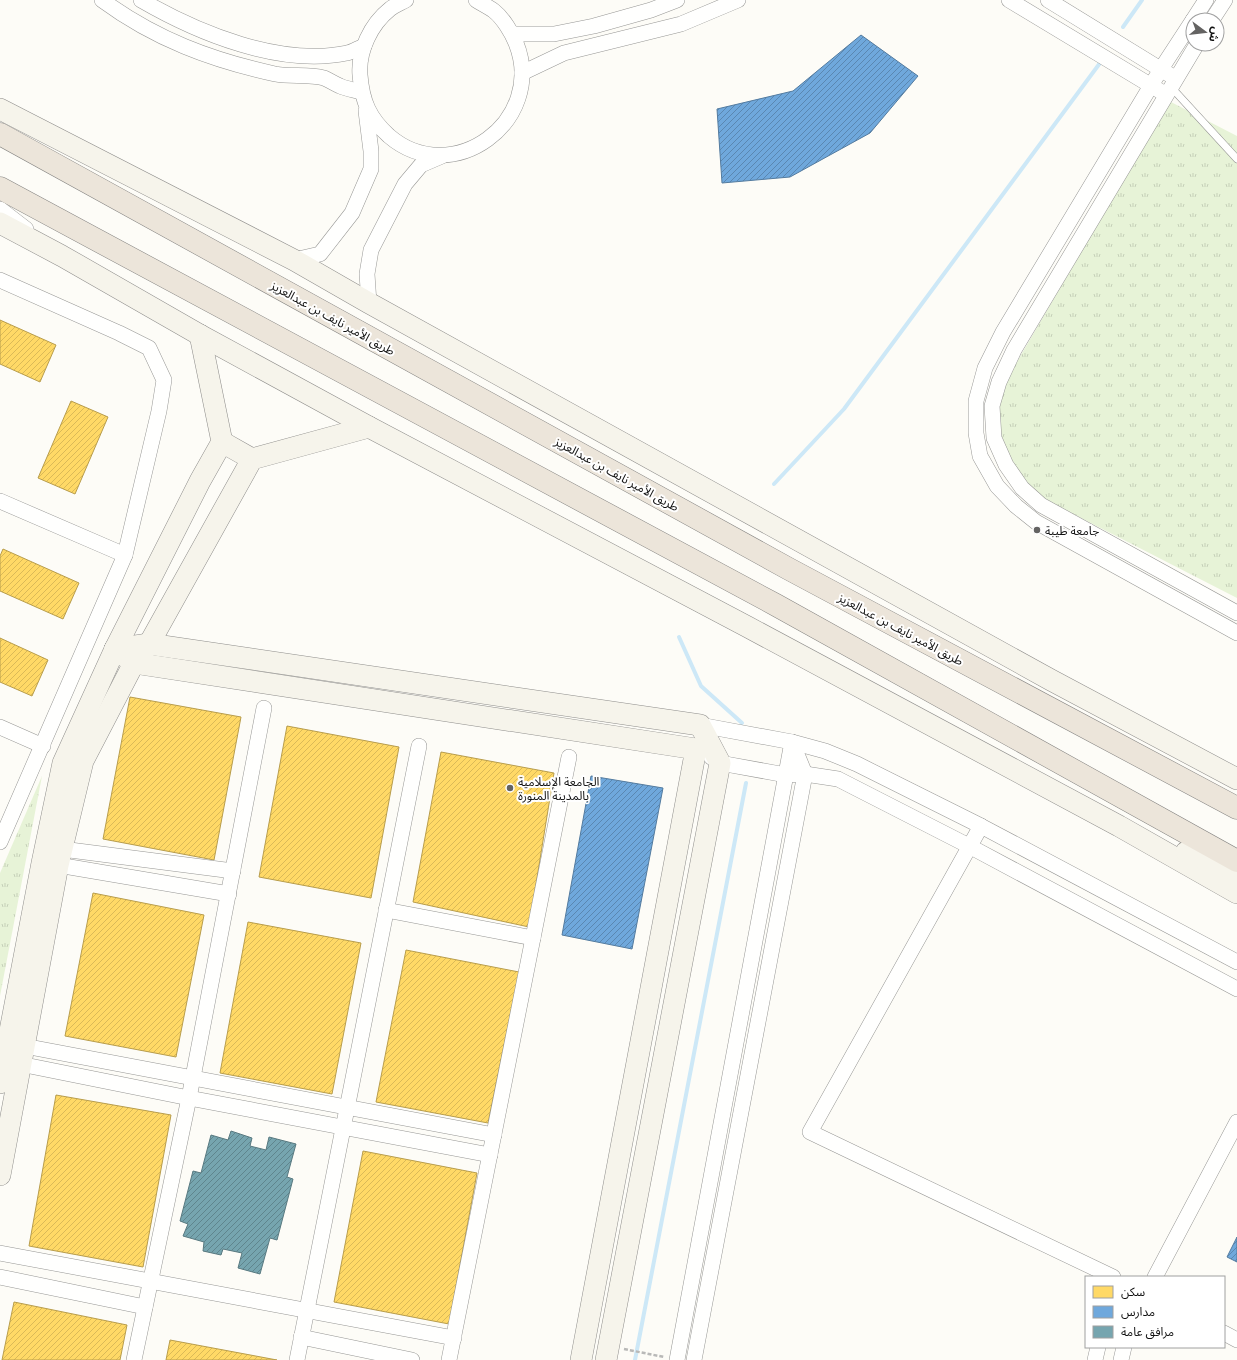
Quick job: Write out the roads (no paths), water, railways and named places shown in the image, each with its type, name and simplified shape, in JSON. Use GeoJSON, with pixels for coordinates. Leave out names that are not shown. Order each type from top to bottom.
{"type":"FeatureCollection","features":[{"type":"Feature","properties":{"kind":"highway","name":"طريق الأمير نايف بن عبدالعزيز"},"geometry":{"type":"LineString","coordinates":[[0,134],[789,570],[1237,808]]}},
{"type":"Feature","properties":{"kind":"highway"},"geometry":{"type":"LineString","coordinates":[[0,188],[776,605],[1237,861]]}},
{"type":"Feature","properties":{"kind":"main road"},"geometry":{"type":"LineString","coordinates":[[0,109],[294,260],[369,303],[1052,680],[1237,778]]}},
{"type":"Feature","properties":{"kind":"main road"},"geometry":{"type":"LineString","coordinates":[[0,223],[62,256],[200,335],[369,427],[1119,826],[1237,893]]}},
{"type":"Feature","properties":{"kind":"main road"},"geometry":{"type":"LineString","coordinates":[[0,1083],[62,763],[115,649],[200,480],[222,442],[200,335]]}},
{"type":"Feature","properties":{"kind":"main road"},"geometry":{"type":"LineString","coordinates":[[222,442],[252,459],[369,427]]}},
{"type":"Feature","properties":{"kind":"main road"},"geometry":{"type":"LineString","coordinates":[[0,1175],[60,857],[83,761],[134,663],[149,644],[252,459]]}},
{"type":"Feature","properties":{"kind":"main road"},"geometry":{"type":"LineString","coordinates":[[115,649],[149,644],[700,725],[720,762],[612,1354]]}},
{"type":"Feature","properties":{"kind":"main road"},"geometry":{"type":"LineString","coordinates":[[115,649],[134,663],[696,749],[581,1360]]}},
{"type":"Feature","properties":{"kind":"main road"},"geometry":{"type":"LineString","coordinates":[[1119,826],[1237,872]]}},
{"type":"Feature","properties":{"kind":"street"},"geometry":{"type":"LineString","coordinates":[[102,0],[121,14],[157,35],[200,53],[233,64],[277,74],[323,78],[363,98],[378,126],[398,143],[422,153],[444,155]]}},
{"type":"Feature","properties":{"kind":"street"},"geometry":{"type":"LineString","coordinates":[[141,0],[202,31],[230,41],[267,51],[296,55],[324,56],[348,53],[364,46]]}},
{"type":"Feature","properties":{"kind":"street"},"geometry":{"type":"LineString","coordinates":[[294,260],[320,254],[352,213],[357,202],[371,169],[372,151],[359,69],[364,46],[374,25],[395,4],[406,0]]}},
{"type":"Feature","properties":{"kind":"street"},"geometry":{"type":"LineString","coordinates":[[369,303],[367,274],[371,250],[405,184],[421,165],[444,155],[471,149],[492,137],[508,119],[519,97],[522,73],[520,53],[512,34],[495,12],[476,0]]}},
{"type":"Feature","properties":{"kind":"street"},"geometry":{"type":"LineString","coordinates":[[512,34],[554,34],[594,26],[652,10],[677,0]]}},
{"type":"Feature","properties":{"kind":"street"},"geometry":{"type":"LineString","coordinates":[[522,73],[564,53],[681,24],[738,0]]}},
{"type":"Feature","properties":{"kind":"street"},"geometry":{"type":"LineString","coordinates":[[1009,0],[1152,86],[1171,87]]}},
{"type":"Feature","properties":{"kind":"street"},"geometry":{"type":"LineString","coordinates":[[1048,0],[1161,69],[1171,87]]}},
{"type":"Feature","properties":{"kind":"street"},"geometry":{"type":"LineString","coordinates":[[1198,12],[1206,0]]}},
{"type":"Feature","properties":{"kind":"street"},"geometry":{"type":"LineString","coordinates":[[1217,12],[1225,0]]}},
{"type":"Feature","properties":{"kind":"street"},"geometry":{"type":"LineString","coordinates":[[1185,32],[1161,69],[1003,332],[985,368],[976,401],[976,433],[980,456],[997,486],[1016,506],[1036,522],[1237,633]]}},
{"type":"Feature","properties":{"kind":"street"},"geometry":{"type":"LineString","coordinates":[[1192,52],[1014,350],[999,382],[992,406],[994,438],[1006,465],[1014,477],[1022,488],[1041,505],[1237,613]]}},
{"type":"Feature","properties":{"kind":"street"},"geometry":{"type":"LineString","coordinates":[[0,209],[62,256]]}},
{"type":"Feature","properties":{"kind":"street"},"geometry":{"type":"LineString","coordinates":[[0,280],[149,348],[164,380],[159,412],[125,555],[0,842]]}},
{"type":"Feature","properties":{"kind":"street"},"geometry":{"type":"LineString","coordinates":[[0,501],[125,555]]}},
{"type":"Feature","properties":{"kind":"street"},"geometry":{"type":"LineString","coordinates":[[134,1360],[189,1098],[264,708]]}},
{"type":"Feature","properties":{"kind":"street"},"geometry":{"type":"LineString","coordinates":[[1237,962],[981,826],[857,764],[825,751],[792,742],[700,725],[696,749],[720,762],[786,775],[805,774],[838,778],[1237,989]]}},
{"type":"Feature","properties":{"kind":"street"},"geometry":{"type":"LineString","coordinates":[[0,727],[43,746]]}},
{"type":"Feature","properties":{"kind":"street"},"geometry":{"type":"LineString","coordinates":[[694,1360],[805,774],[792,742]]}},
{"type":"Feature","properties":{"kind":"street"},"geometry":{"type":"LineString","coordinates":[[677,1360],[792,742]]}},
{"type":"Feature","properties":{"kind":"street"},"geometry":{"type":"LineString","coordinates":[[297,1360],[419,746]]}},
{"type":"Feature","properties":{"kind":"street"},"geometry":{"type":"LineString","coordinates":[[450,1360],[569,757]]}},
{"type":"Feature","properties":{"kind":"street"},"geometry":{"type":"LineString","coordinates":[[981,826],[810,1132],[1111,1276]]}},
{"type":"Feature","properties":{"kind":"street"},"geometry":{"type":"LineString","coordinates":[[60,857],[233,871]]}},
{"type":"Feature","properties":{"kind":"street"},"geometry":{"type":"LineString","coordinates":[[60,857],[228,894]]}},
{"type":"Feature","properties":{"kind":"street"},"geometry":{"type":"LineString","coordinates":[[386,910],[533,938]]}},
{"type":"Feature","properties":{"kind":"street"},"geometry":{"type":"LineString","coordinates":[[22,1055],[193,1077],[346,1108],[494,1135]]}},
{"type":"Feature","properties":{"kind":"street"},"geometry":{"type":"LineString","coordinates":[[22,1055],[189,1098],[490,1155]]}},
{"type":"Feature","properties":{"kind":"street"},"geometry":{"type":"LineString","coordinates":[[1156,1276],[1237,1122]]}},
{"type":"Feature","properties":{"kind":"street"},"geometry":{"type":"LineString","coordinates":[[0,1253],[454,1338]]}},
{"type":"Feature","properties":{"kind":"street"},"geometry":{"type":"LineString","coordinates":[[0,1277],[145,1307]]}},
{"type":"Feature","properties":{"kind":"street"},"geometry":{"type":"LineString","coordinates":[[1225,1334],[1237,1340]]}},
{"type":"Feature","properties":{"kind":"street"},"geometry":{"type":"LineString","coordinates":[[301,1337],[412,1360]]}},
{"type":"Feature","properties":{"kind":"street"},"geometry":{"type":"LineString","coordinates":[[1095,1360],[1098,1348]]}},
{"type":"Feature","properties":{"kind":"street"},"geometry":{"type":"LineString","coordinates":[[1121,1360],[1124,1348]]}},
{"type":"Feature","properties":{"kind":"lane"},"geometry":{"type":"LineString","coordinates":[[1171,87],[1237,159]]}},
{"type":"Feature","properties":{"kind":"waterway"},"geometry":{"type":"LineString","coordinates":[[1123,27],[1142,0]]}},
{"type":"Feature","properties":{"kind":"waterway"},"geometry":{"type":"LineString","coordinates":[[774,484],[844,409],[1100,63]]}},
{"type":"Feature","properties":{"kind":"waterway"},"geometry":{"type":"LineString","coordinates":[[679,637],[701,686],[742,723]]}},
{"type":"Feature","properties":{"kind":"waterway"},"geometry":{"type":"LineString","coordinates":[[635,1360],[746,783]]}},
{"type":"Feature","properties":{"kind":"place","name":"جامعة طيبة"},"geometry":{"type":"Point","coordinates":[1037,530]}},
{"type":"Feature","properties":{"kind":"place","name":"الجامعة الإسلامية بالمدينة المنورة"},"geometry":{"type":"Point","coordinates":[510,788]}}]}
